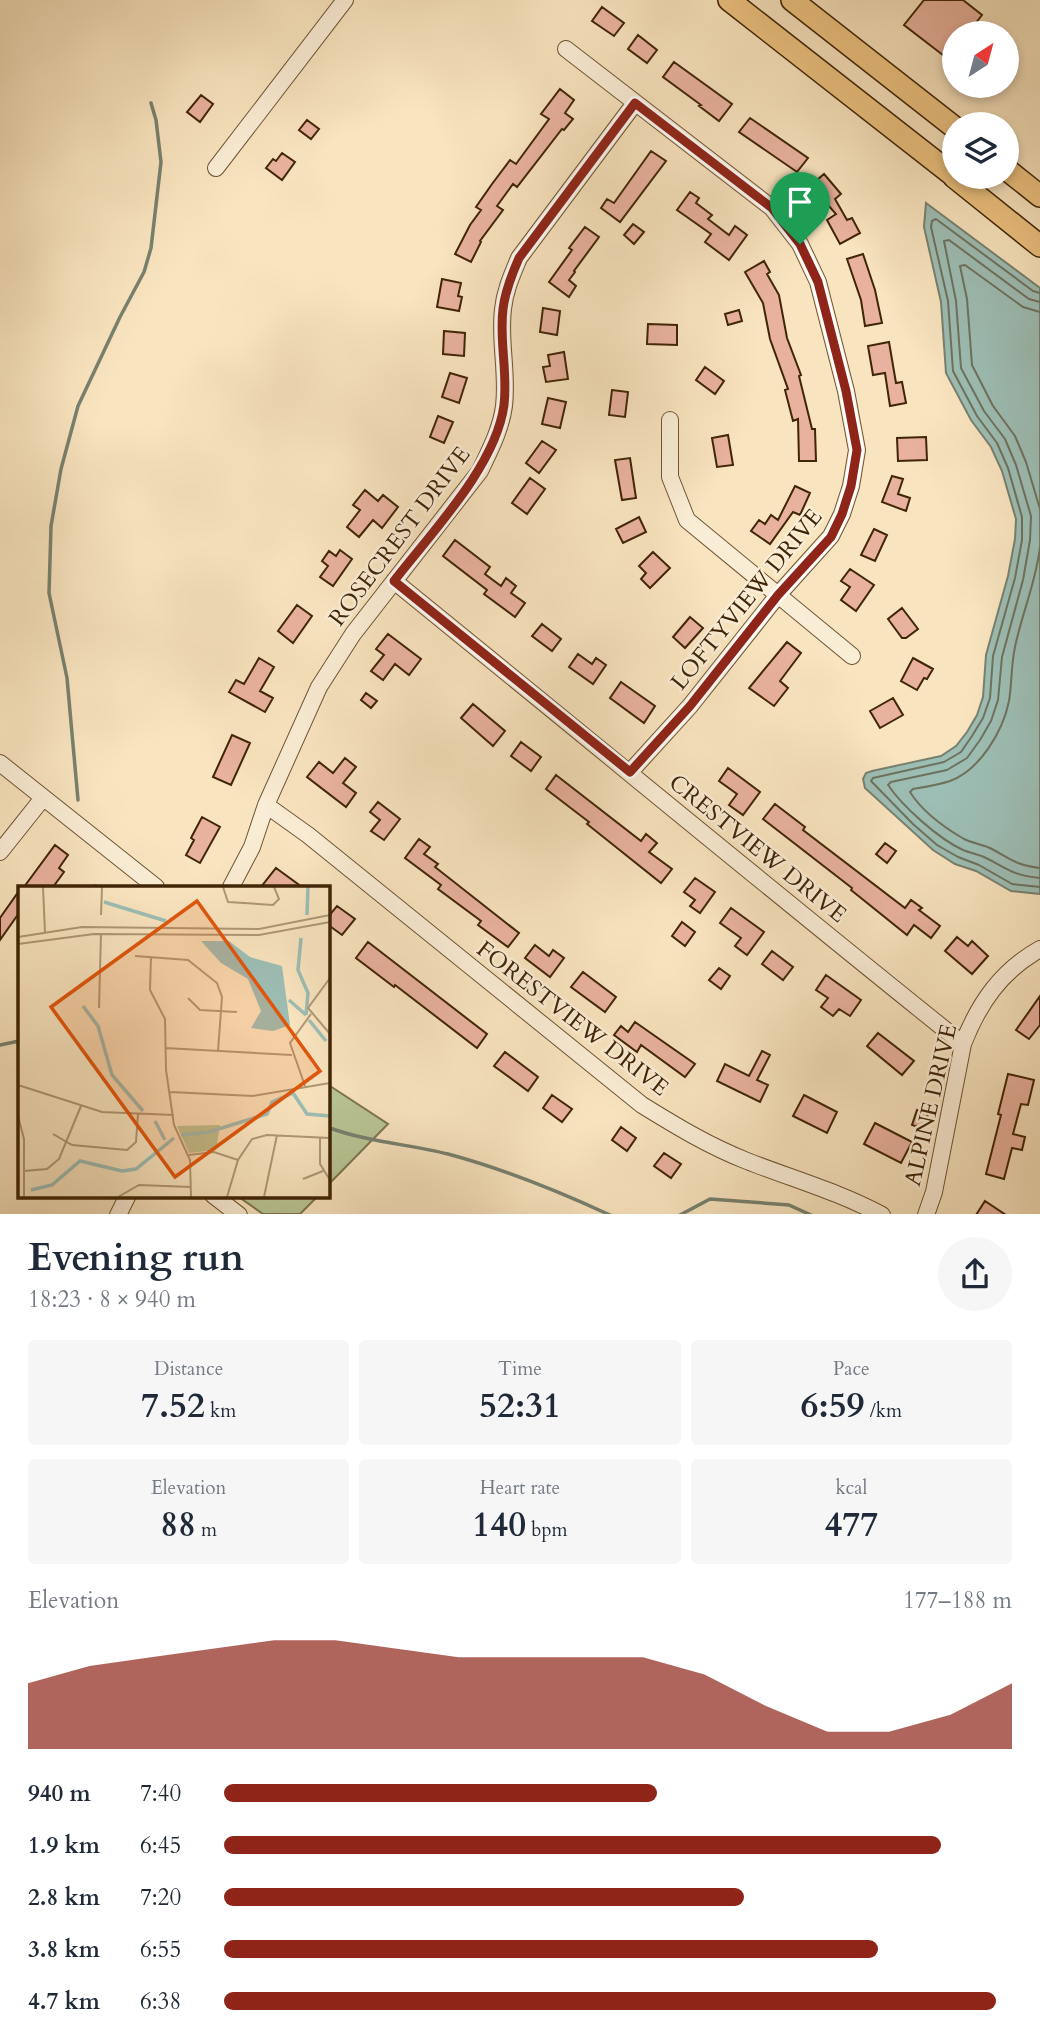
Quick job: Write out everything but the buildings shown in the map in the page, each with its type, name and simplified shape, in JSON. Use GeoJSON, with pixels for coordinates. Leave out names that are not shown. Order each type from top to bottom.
{"type":"FeatureCollection","features":[{"type":"Feature","properties":{"kind":"main road"},"geometry":{"type":"LineString","coordinates":[[729,0],[942,168]]}},
{"type":"Feature","properties":{"kind":"main road"},"geometry":{"type":"LineString","coordinates":[[792,0],[942,118]]}},
{"type":"Feature","properties":{"kind":"main road"},"geometry":{"type":"LineString","coordinates":[[1019,180],[1040,197]]}},
{"type":"Feature","properties":{"kind":"main road"},"geometry":{"type":"LineString","coordinates":[[969,189],[1040,246]]}},
{"type":"Feature","properties":{"kind":"street"},"geometry":{"type":"LineString","coordinates":[[216,168],[345,0]]}},
{"type":"Feature","properties":{"kind":"street","name":"LOFTYVIEW DRIVE"},"geometry":{"type":"LineString","coordinates":[[566,50],[772,208],[800,244],[818,282],[846,391],[857,450],[851,486],[831,537],[778,595],[690,706],[630,772]]}},
{"type":"Feature","properties":{"kind":"street","name":"ROSECREST DRIVE"},"geometry":{"type":"LineString","coordinates":[[231,886],[252,847],[266,805],[319,687],[353,634],[480,471],[494,442],[504,405],[502,310],[507,286],[519,258],[635,103]]}},
{"type":"Feature","properties":{"kind":"street"},"geometry":{"type":"LineString","coordinates":[[670,421],[670,477],[687,520],[852,656]]}},
{"type":"Feature","properties":{"kind":"street","name":"CRESTVIEW DRIVE"},"geometry":{"type":"LineString","coordinates":[[394,581],[963,1044]]}},
{"type":"Feature","properties":{"kind":"street"},"geometry":{"type":"LineString","coordinates":[[0,763],[155,886]]}},
{"type":"Feature","properties":{"kind":"street"},"geometry":{"type":"LineString","coordinates":[[0,852],[43,798]]}},
{"type":"Feature","properties":{"kind":"street","name":"FORESTVIEW DRIVE"},"geometry":{"type":"LineString","coordinates":[[266,805],[308,835],[642,1105],[699,1140],[747,1161],[822,1186],[883,1214]]}},
{"type":"Feature","properties":{"kind":"street","name":"ALPINE DRIVE"},"geometry":{"type":"LineString","coordinates":[[926,1214],[934,1192],[963,1044],[981,1004],[996,984],[1017,963],[1040,949]]}},
{"type":"Feature","properties":{"kind":"street"},"geometry":{"type":"LineString","coordinates":[[118,1214],[127,1197]]}},
{"type":"Feature","properties":{"kind":"street"},"geometry":{"type":"LineString","coordinates":[[216,1197],[239,1214]]}},
{"type":"Feature","properties":{"kind":"green space"},"geometry":{"type":"Polygon","coordinates":[[[329,1085],[388,1124],[329,1184],[329,1085]]]}},
{"type":"Feature","properties":{"kind":"green space"},"geometry":{"type":"Polygon","coordinates":[[[239,1197],[317,1197],[300,1214],[263,1214],[239,1197]]]}},
{"type":"Feature","properties":{"kind":"water"},"geometry":{"type":"Polygon","coordinates":[[[926,203],[1040,288],[1040,894],[1011,891],[976,871],[955,864],[933,850],[865,788],[863,779],[866,773],[872,771],[941,756],[956,746],[967,732],[983,697],[986,655],[1008,576],[1015,539],[1016,519],[1002,471],[991,447],[971,420],[946,373],[941,302],[924,227],[926,203]]]}},
{"type":"Feature","properties":{"kind":"waterway"},"geometry":{"type":"LineString","coordinates":[[78,800],[67,678],[49,593],[51,526],[61,469],[78,406],[144,272],[151,248],[161,162],[151,103]]}},
{"type":"Feature","properties":{"kind":"waterway"},"geometry":{"type":"LineString","coordinates":[[0,1045],[18,1041]]}},
{"type":"Feature","properties":{"kind":"waterway"},"geometry":{"type":"LineString","coordinates":[[329,1128],[490,1166],[608,1214]]}},
{"type":"Feature","properties":{"kind":"waterway"},"geometry":{"type":"LineString","coordinates":[[682,1214],[710,1199],[789,1205],[809,1214]]}},
{"type":"Feature","properties":{"kind":"route"},"geometry":{"type":"LineString","coordinates":[[635,103],[772,208],[800,244],[818,282],[846,391],[857,450],[851,486],[842,514],[831,537],[778,595],[690,706],[630,772],[394,581],[480,471],[494,442],[504,405],[502,310],[507,286],[519,258],[635,103]]}}]}
